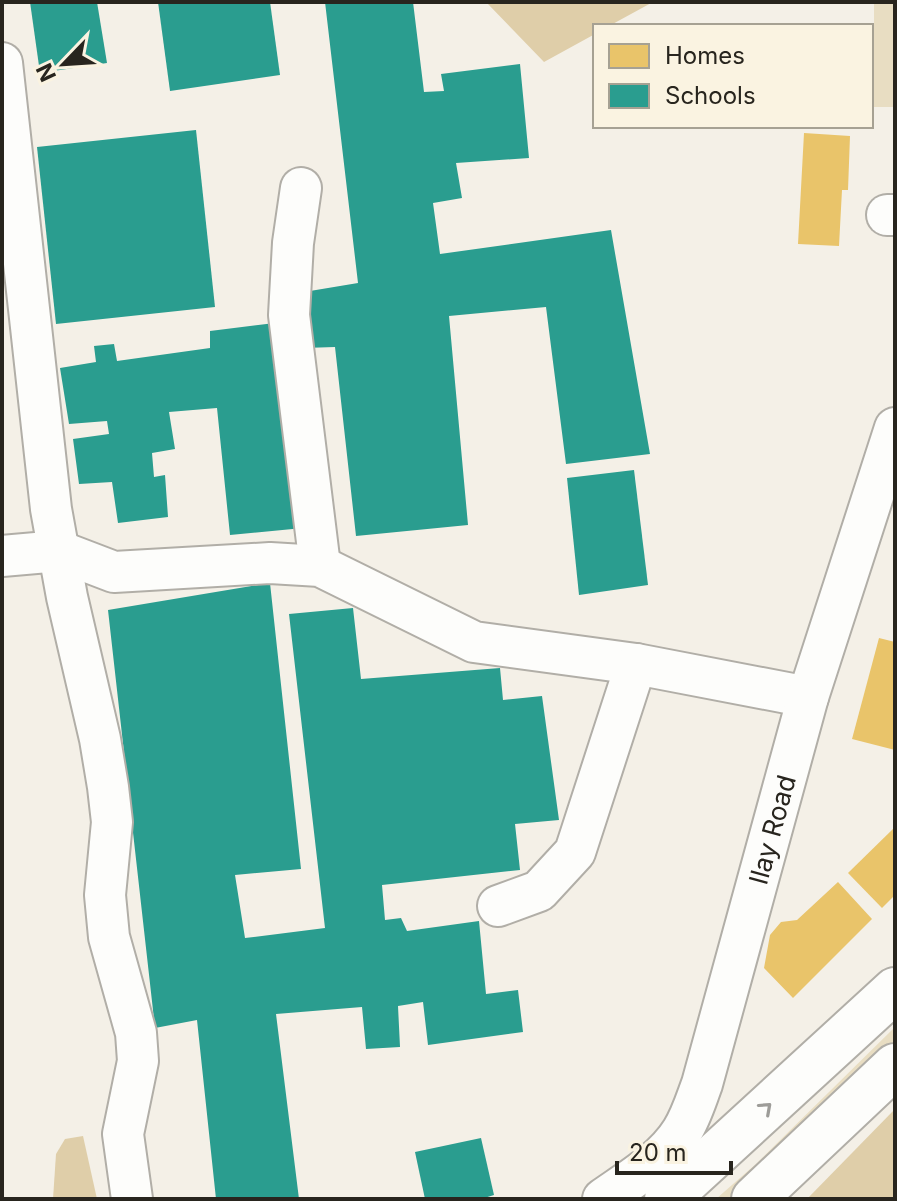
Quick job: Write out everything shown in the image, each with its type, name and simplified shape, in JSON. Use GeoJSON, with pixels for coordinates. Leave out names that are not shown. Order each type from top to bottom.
{"type":"FeatureCollection","features":[{"type":"Feature","properties":{"kind":"main road"},"geometry":{"type":"LineString","coordinates":[[667,1199],[895,990]]}},
{"type":"Feature","properties":{"kind":"main road"},"geometry":{"type":"LineString","coordinates":[[754,1199],[895,1066]]}},
{"type":"Feature","properties":{"kind":"street"},"geometry":{"type":"LineString","coordinates":[[2,63],[51,509],[102,751],[112,822],[105,895],[109,937],[136,1033],[138,1061],[123,1134],[132,1199]]}},
{"type":"Feature","properties":{"kind":"street"},"geometry":{"type":"LineString","coordinates":[[301,188],[293,243],[289,315],[320,566]]}},
{"type":"Feature","properties":{"kind":"street","name":"Ilay Road"},"geometry":{"type":"LineString","coordinates":[[603,1199],[652,1163],[680,1135],[691,1114],[808,697],[895,428]]}},
{"type":"Feature","properties":{"kind":"street"},"geometry":{"type":"LineString","coordinates":[[2,556],[59,551],[114,572],[270,563],[320,566],[474,642],[636,664],[808,697]]}},
{"type":"Feature","properties":{"kind":"street"},"geometry":{"type":"LineString","coordinates":[[498,906],[539,891],[575,852],[636,664]]}},
{"type":"Feature","properties":{"kind":"shaded area"},"geometry":{"type":"Polygon","coordinates":[[[486,2],[653,2],[613,24],[593,24],[593,35],[544,62],[486,2]]]}},
{"type":"Feature","properties":{"kind":"shaded area"},"geometry":{"type":"Polygon","coordinates":[[[874,2],[895,2],[895,107],[874,107],[874,2]]]}},
{"type":"Feature","properties":{"kind":"shaded area"},"geometry":{"type":"Polygon","coordinates":[[[895,1027],[895,1044],[736,1199],[716,1199],[757,1163],[895,1027]]]}},
{"type":"Feature","properties":{"kind":"shaded area"},"geometry":{"type":"Polygon","coordinates":[[[895,1109],[895,1199],[807,1199],[895,1109]]]}},
{"type":"Feature","properties":{"kind":"shaded area"},"geometry":{"type":"Polygon","coordinates":[[[83,1136],[97,1199],[53,1199],[56,1154],[65,1139],[83,1136]]]}},
{"type":"Feature","properties":{"kind":"building: Homes"},"geometry":{"type":"Polygon","coordinates":[[[804,133],[850,136],[848,190],[842,190],[839,246],[798,244],[804,133]]]}},
{"type":"Feature","properties":{"kind":"building: Homes"},"geometry":{"type":"Polygon","coordinates":[[[879,638],[895,642],[895,750],[852,739],[879,638]]]}},
{"type":"Feature","properties":{"kind":"building: Homes"},"geometry":{"type":"Polygon","coordinates":[[[895,827],[895,895],[882,908],[848,873],[895,827]]]}},
{"type":"Feature","properties":{"kind":"building: Homes"},"geometry":{"type":"Polygon","coordinates":[[[838,882],[872,919],[793,998],[764,968],[770,935],[781,922],[797,920],[838,882]]]}},
{"type":"Feature","properties":{"kind":"building: Schools"},"geometry":{"type":"Polygon","coordinates":[[[30,2],[97,2],[107,63],[40,73],[30,2]]]}},
{"type":"Feature","properties":{"kind":"building: Schools"},"geometry":{"type":"Polygon","coordinates":[[[158,2],[270,2],[280,75],[170,91],[158,2]]]}},
{"type":"Feature","properties":{"kind":"building: Schools"},"geometry":{"type":"Polygon","coordinates":[[[325,2],[413,2],[424,92],[444,91],[441,74],[520,64],[529,158],[456,163],[462,198],[433,203],[440,254],[611,230],[650,454],[566,464],[546,307],[449,316],[468,525],[356,536],[335,347],[304,348],[298,293],[358,283],[325,2]]]}},
{"type":"Feature","properties":{"kind":"building: Schools"},"geometry":{"type":"Polygon","coordinates":[[[196,130],[215,307],[56,324],[37,147],[196,130]]]}},
{"type":"Feature","properties":{"kind":"building: Schools"},"geometry":{"type":"Polygon","coordinates":[[[283,322],[303,528],[230,535],[217,408],[169,412],[175,449],[152,453],[154,477],[165,475],[168,517],[118,523],[112,482],[79,484],[73,439],[109,434],[107,421],[69,424],[60,368],[96,362],[94,346],[114,344],[117,361],[210,348],[210,331],[283,322]]]}},
{"type":"Feature","properties":{"kind":"building: Schools"},"geometry":{"type":"Polygon","coordinates":[[[634,470],[648,585],[579,595],[567,478],[634,470]]]}},
{"type":"Feature","properties":{"kind":"building: Schools"},"geometry":{"type":"Polygon","coordinates":[[[270,583],[301,869],[235,875],[245,938],[325,928],[289,614],[353,608],[361,679],[500,668],[503,700],[542,696],[559,820],[515,824],[520,870],[382,885],[385,920],[401,918],[407,931],[479,921],[486,994],[518,990],[523,1032],[428,1045],[423,1002],[398,1006],[400,1047],[366,1049],[362,1007],[276,1014],[299,1199],[216,1199],[197,1020],[155,1028],[108,610],[270,583]]]}},
{"type":"Feature","properties":{"kind":"building: Schools"},"geometry":{"type":"Polygon","coordinates":[[[481,1138],[494,1195],[481,1199],[425,1199],[415,1152],[481,1138]]]}}]}
